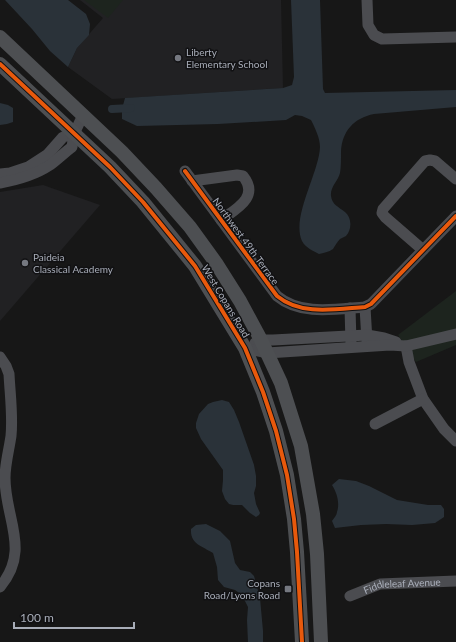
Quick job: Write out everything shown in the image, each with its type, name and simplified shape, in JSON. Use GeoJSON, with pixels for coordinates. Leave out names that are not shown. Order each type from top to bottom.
{"type":"FeatureCollection","features":[{"type":"Feature","properties":{"kind":"main road","name":"West Copans Road"},"geometry":{"type":"LineString","coordinates":[[0,37],[122,152],[190,227],[232,288],[264,347],[281,383],[301,446],[306,468],[318,554],[321,642]]}},
{"type":"Feature","properties":{"kind":"main road","name":"West Copans Road"},"geometry":{"type":"LineString","coordinates":[[0,64],[110,167],[143,202],[195,266],[245,348],[276,431],[287,474],[294,519],[297,552],[302,642]]}},
{"type":"Feature","properties":{"kind":"street"},"geometry":{"type":"LineString","coordinates":[[368,0],[368,25],[374,35],[382,39],[456,37]]}},
{"type":"Feature","properties":{"kind":"street"},"geometry":{"type":"LineString","coordinates":[[0,183],[17,180],[32,175],[49,166],[72,147],[74,134],[83,115]]}},
{"type":"Feature","properties":{"kind":"street"},"geometry":{"type":"LineString","coordinates":[[0,174],[10,173],[28,167],[48,154],[63,137],[74,134]]}},
{"type":"Feature","properties":{"kind":"street"},"geometry":{"type":"LineString","coordinates":[[423,250],[385,217],[382,213],[382,209],[425,161],[435,161],[456,179]]}},
{"type":"Feature","properties":{"kind":"street","name":"Northwest 49th Terrace"},"geometry":{"type":"LineString","coordinates":[[185,171],[282,301],[313,310],[365,307]]}},
{"type":"Feature","properties":{"kind":"street"},"geometry":{"type":"LineString","coordinates":[[192,181],[237,175],[243,176],[248,182],[249,191],[246,200],[241,206],[221,220]]}},
{"type":"Feature","properties":{"kind":"street"},"geometry":{"type":"LineString","coordinates":[[367,340],[365,307],[377,299],[456,216]]}},
{"type":"Feature","properties":{"kind":"street"},"geometry":{"type":"LineString","coordinates":[[350,308],[351,341]]}},
{"type":"Feature","properties":{"kind":"street"},"geometry":{"type":"LineString","coordinates":[[245,348],[384,338],[406,346],[456,334]]}},
{"type":"Feature","properties":{"kind":"street"},"geometry":{"type":"LineString","coordinates":[[406,346],[409,362],[422,399],[444,429],[456,441]]}},
{"type":"Feature","properties":{"kind":"street"},"geometry":{"type":"LineString","coordinates":[[0,357],[9,374],[11,435],[5,479],[7,499],[14,530],[15,548],[14,562],[10,573],[0,587]]}},
{"type":"Feature","properties":{"kind":"street"},"geometry":{"type":"LineString","coordinates":[[375,424],[422,399]]}},
{"type":"Feature","properties":{"kind":"street","name":"Fiddleleaf Avenue"},"geometry":{"type":"LineString","coordinates":[[350,596],[380,584],[456,581]]}},
{"type":"Feature","properties":{"kind":"shaded area"},"geometry":{"type":"Polygon","coordinates":[[[5,0],[68,0],[86,14],[90,24],[89,35],[77,48],[68,67],[50,51],[5,0]]]}},
{"type":"Feature","properties":{"kind":"shaded area","name":"Liberty Elementary School"},"geometry":{"type":"Polygon","coordinates":[[[80,0],[281,0],[283,88],[112,99],[68,67],[77,48],[103,18],[80,0]]]}},
{"type":"Feature","properties":{"kind":"shaded area"},"geometry":{"type":"Polygon","coordinates":[[[84,0],[123,0],[108,18],[84,0]]]}},
{"type":"Feature","properties":{"kind":"shaded area"},"geometry":{"type":"Polygon","coordinates":[[[291,0],[320,0],[323,89],[325,93],[456,90],[456,107],[374,114],[355,122],[350,127],[342,145],[340,173],[332,190],[331,196],[334,204],[349,217],[350,227],[346,236],[340,239],[333,249],[319,254],[309,249],[303,243],[300,231],[300,220],[320,147],[316,130],[311,120],[295,115],[286,120],[218,124],[137,126],[122,119],[122,109],[125,98],[283,88],[292,85],[294,77],[291,0]]]}},
{"type":"Feature","properties":{"kind":"shaded area"},"geometry":{"type":"Polygon","coordinates":[[[0,103],[13,108],[13,122],[0,125],[0,103]]]}},
{"type":"Feature","properties":{"kind":"shaded area","name":"Paideia Classical Academy"},"geometry":{"type":"Polygon","coordinates":[[[43,185],[100,205],[0,321],[0,192],[43,185]]]}},
{"type":"Feature","properties":{"kind":"shaded area"},"geometry":{"type":"Polygon","coordinates":[[[456,291],[456,345],[416,362],[398,335],[456,291]]]}},
{"type":"Feature","properties":{"kind":"shaded area"},"geometry":{"type":"Polygon","coordinates":[[[222,400],[229,402],[234,410],[254,465],[256,486],[254,493],[256,504],[260,513],[256,517],[242,505],[229,504],[225,499],[222,491],[223,470],[201,439],[196,428],[199,414],[208,404],[222,400]]]}},
{"type":"Feature","properties":{"kind":"shaded area"},"geometry":{"type":"Polygon","coordinates":[[[339,479],[356,481],[397,500],[428,505],[441,505],[444,509],[444,517],[435,523],[412,525],[361,525],[335,528],[332,521],[337,513],[338,502],[337,495],[332,485],[339,479]]]}},
{"type":"Feature","properties":{"kind":"shaded area"},"geometry":{"type":"Polygon","coordinates":[[[206,524],[220,531],[230,541],[235,563],[240,570],[250,572],[254,576],[260,598],[263,642],[248,642],[248,607],[242,595],[235,590],[224,587],[218,580],[217,567],[213,553],[198,544],[192,538],[191,529],[196,525],[206,524]]]}},
{"type":"Feature","properties":{"kind":"waterway"},"geometry":{"type":"LineString","coordinates":[[112,109],[131,108]]}},
{"type":"Feature","properties":{"kind":"cycle path"},"geometry":{"type":"LineString","coordinates":[[0,64],[110,167],[143,202],[195,266],[245,348],[263,392],[276,431],[287,475],[294,519],[297,552],[302,642]]}},
{"type":"Feature","properties":{"kind":"cycle path"},"geometry":{"type":"LineString","coordinates":[[185,171],[277,296],[286,302],[308,309],[331,310],[365,307],[371,304],[456,216]]}},
{"type":"Feature","properties":{"kind":"place","name":"Liberty Elementary School"},"geometry":{"type":"Point","coordinates":[178,58]}},
{"type":"Feature","properties":{"kind":"place","name":"Paideia Classical Academy"},"geometry":{"type":"Point","coordinates":[25,263]}},
{"type":"Feature","properties":{"kind":"place","name":"Copans Road/Lyons Road"},"geometry":{"type":"Point","coordinates":[288,589]}}]}
